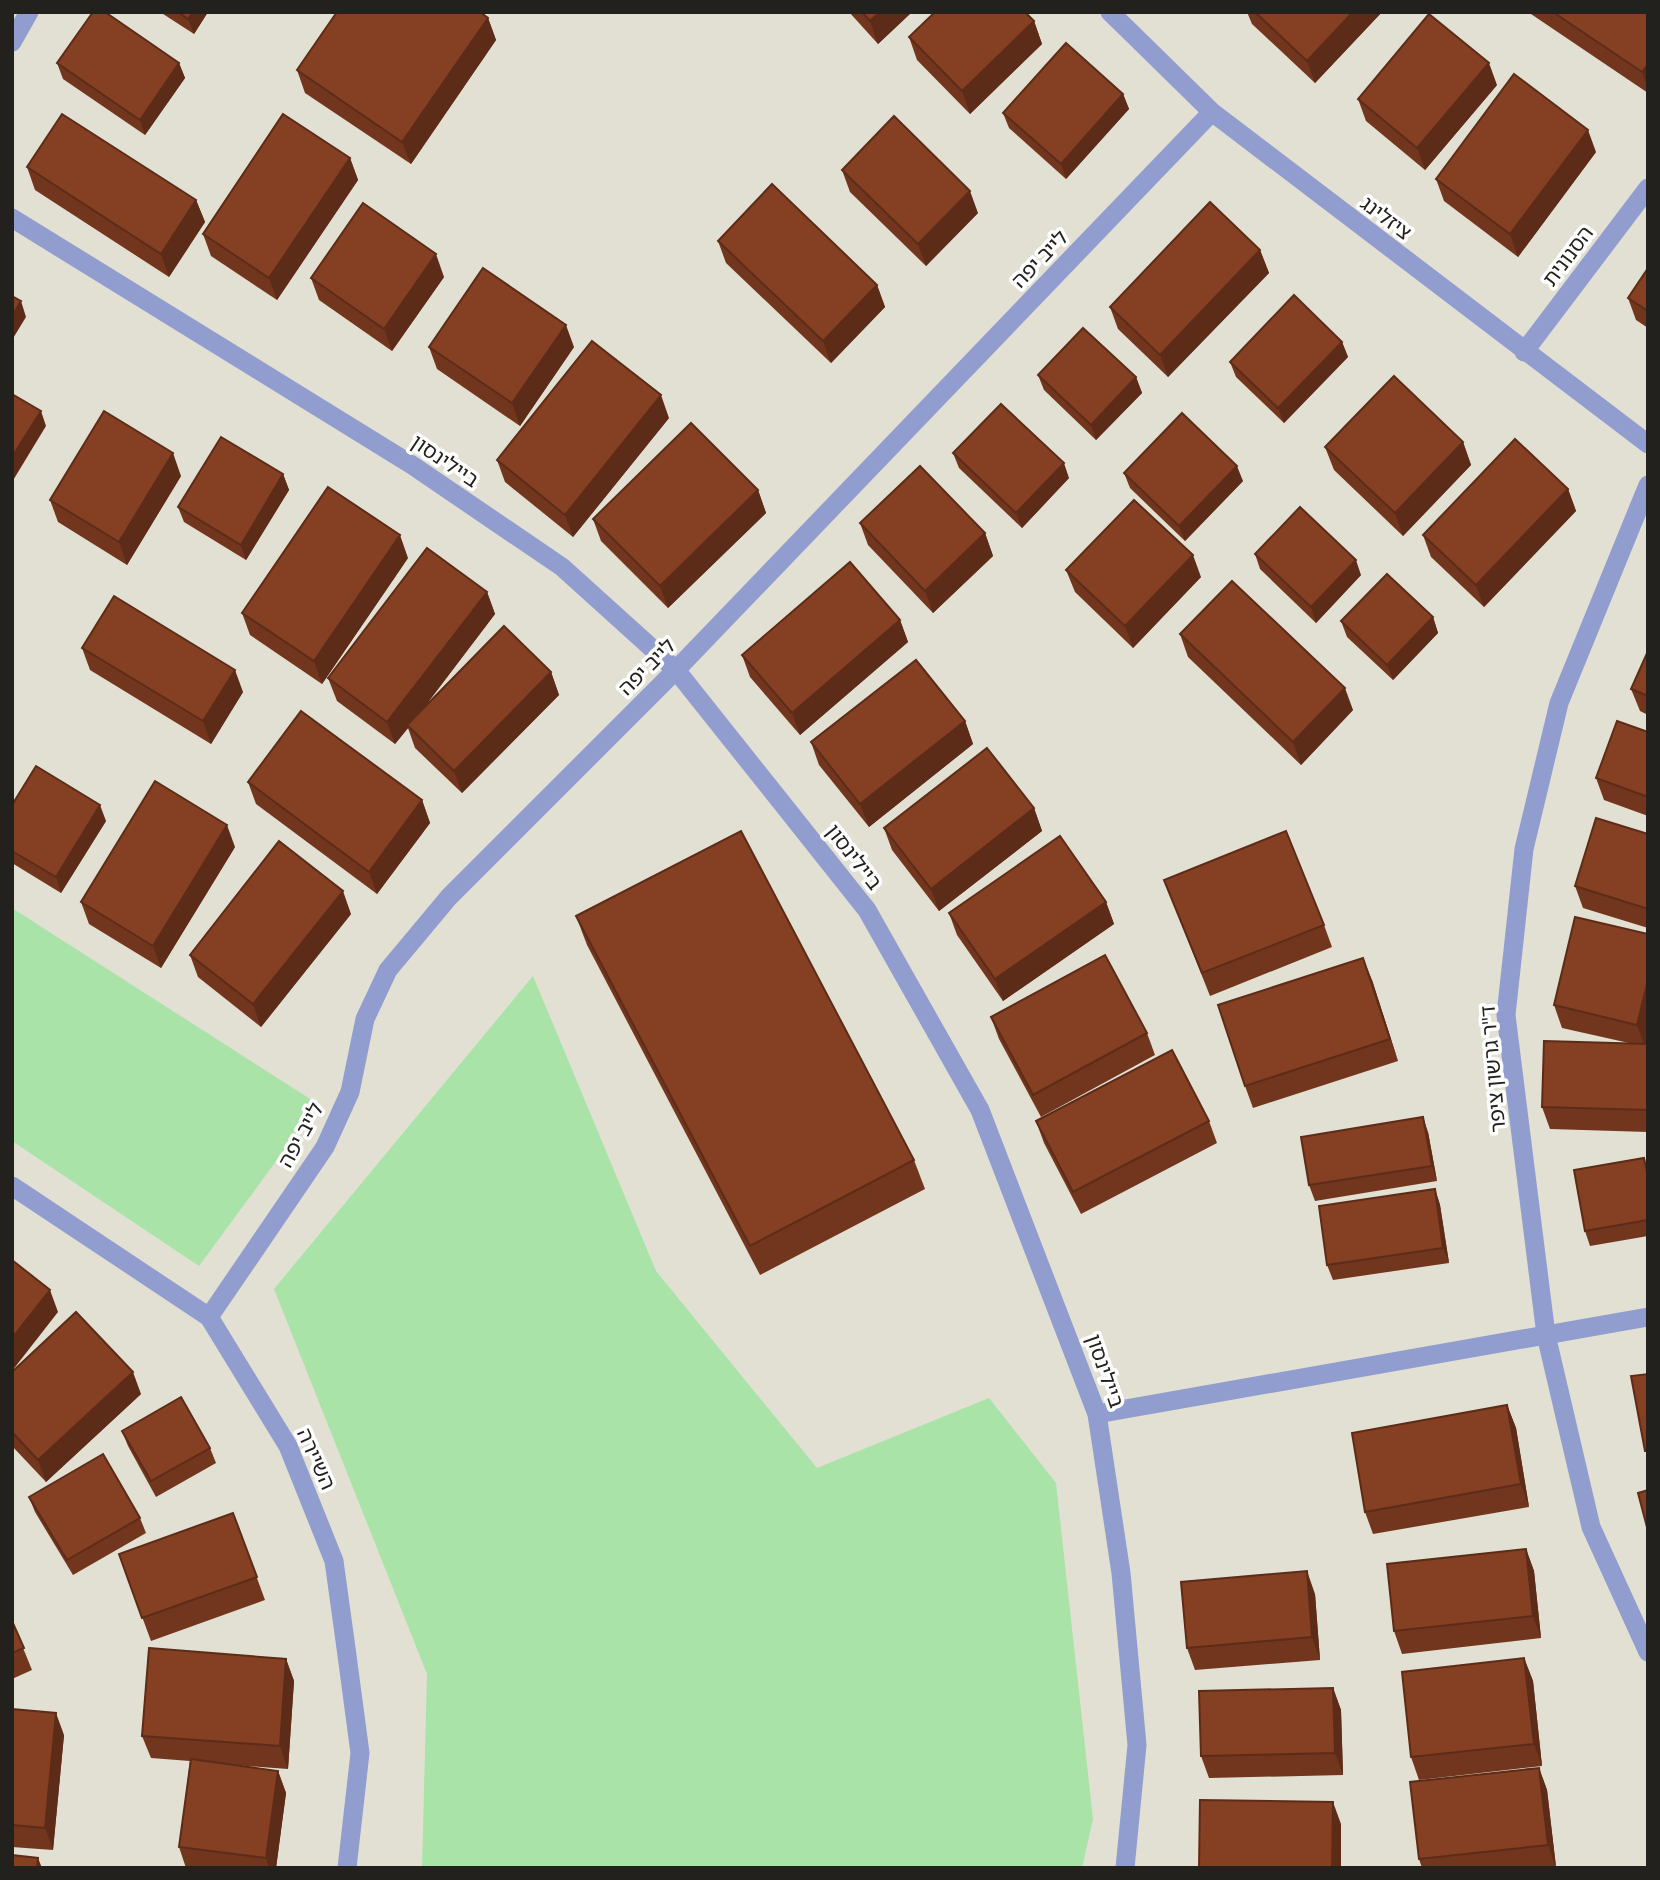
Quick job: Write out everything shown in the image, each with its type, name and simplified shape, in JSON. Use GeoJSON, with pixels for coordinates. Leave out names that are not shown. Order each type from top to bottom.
{"type":"FeatureCollection","features":[{"type":"Feature","properties":{"kind":"street"},"geometry":{"type":"LineString","coordinates":[[12,42],[29,12]]}},
{"type":"Feature","properties":{"kind":"street","name":"ציזלינג"},"geometry":{"type":"LineString","coordinates":[[1110,12],[1212,112],[1648,444]]}},
{"type":"Feature","properties":{"kind":"street","name":"לייב יפה"},"geometry":{"type":"LineString","coordinates":[[209,1317],[325,1147],[350,1091],[365,1019],[388,970],[449,897],[676,670],[1212,112]]}},
{"type":"Feature","properties":{"kind":"street","name":"הסנונית"},"geometry":{"type":"LineString","coordinates":[[1524,352],[1648,188]]}},
{"type":"Feature","properties":{"kind":"street","name":"ביילינסון"},"geometry":{"type":"LineString","coordinates":[[12,218],[412,466],[562,567],[676,670],[867,910],[980,1110],[1097,1414],[1121,1573],[1137,1745],[1125,1868]]}},
{"type":"Feature","properties":{"kind":"street","name":"ד\"ר גרשון ציפר"},"geometry":{"type":"LineString","coordinates":[[1648,485],[1559,703],[1524,849],[1506,1015],[1546,1335],[1591,1527],[1648,1652]]}},
{"type":"Feature","properties":{"kind":"street","name":"השיירה"},"geometry":{"type":"LineString","coordinates":[[12,1186],[209,1317],[288,1446],[334,1561],[360,1753],[347,1868]]}},
{"type":"Feature","properties":{"kind":"street"},"geometry":{"type":"LineString","coordinates":[[1097,1414],[1648,1317]]}},
{"type":"Feature","properties":{"kind":"green space"},"geometry":{"type":"Polygon","coordinates":[[[12,908],[318,1104],[199,1266],[12,1141],[12,908]]]}},
{"type":"Feature","properties":{"kind":"green space"},"geometry":{"type":"Polygon","coordinates":[[[533,976],[656,1271],[817,1468],[989,1398],[1056,1483],[1093,1819],[1082,1868],[422,1868],[427,1674],[274,1289],[533,976]]]}},
{"type":"Feature","properties":{"kind":"building"},"geometry":{"type":"Polygon","coordinates":[[[93,12],[105,12],[179,63],[140,120],[57,63],[93,12]]]}},
{"type":"Feature","properties":{"kind":"building"},"geometry":{"type":"Polygon","coordinates":[[[178,12],[193,12],[188,19],[178,12]]]}},
{"type":"Feature","properties":{"kind":"building"},"geometry":{"type":"Polygon","coordinates":[[[337,12],[480,12],[488,18],[402,142],[297,70],[337,12]]]}},
{"type":"Feature","properties":{"kind":"building"},"geometry":{"type":"Polygon","coordinates":[[[862,12],[880,12],[870,21],[862,12]]]}},
{"type":"Feature","properties":{"kind":"building"},"geometry":{"type":"Polygon","coordinates":[[[935,12],[1025,12],[1034,21],[962,91],[909,37],[935,12]]]}},
{"type":"Feature","properties":{"kind":"building"},"geometry":{"type":"Polygon","coordinates":[[[1255,12],[1353,12],[1307,61],[1255,12]]]}},
{"type":"Feature","properties":{"kind":"building"},"geometry":{"type":"Polygon","coordinates":[[[1553,12],[1648,12],[1648,64],[1642,72],[1553,12]]]}},
{"type":"Feature","properties":{"kind":"building"},"geometry":{"type":"Polygon","coordinates":[[[1429,14],[1489,63],[1417,148],[1358,99],[1429,14]]]}},
{"type":"Feature","properties":{"kind":"building"},"geometry":{"type":"Polygon","coordinates":[[[1066,43],[1123,94],[1061,164],[1003,113],[1066,43]]]}},
{"type":"Feature","properties":{"kind":"building"},"geometry":{"type":"Polygon","coordinates":[[[1514,74],[1588,130],[1510,234],[1436,179],[1514,74]]]}},
{"type":"Feature","properties":{"kind":"building"},"geometry":{"type":"Polygon","coordinates":[[[62,114],[196,200],[161,254],[27,167],[62,114]]]}},
{"type":"Feature","properties":{"kind":"building"},"geometry":{"type":"Polygon","coordinates":[[[283,114],[350,158],[269,278],[203,234],[283,114]]]}},
{"type":"Feature","properties":{"kind":"building"},"geometry":{"type":"Polygon","coordinates":[[[894,116],[970,191],[918,244],[842,170],[894,116]]]}},
{"type":"Feature","properties":{"kind":"building"},"geometry":{"type":"Polygon","coordinates":[[[772,184],[877,285],[823,341],[718,241],[772,184]]]}},
{"type":"Feature","properties":{"kind":"building"},"geometry":{"type":"Polygon","coordinates":[[[1210,202],[1260,250],[1160,355],[1110,307],[1210,202]]]}},
{"type":"Feature","properties":{"kind":"building"},"geometry":{"type":"Polygon","coordinates":[[[363,203],[436,254],[384,329],[311,278],[363,203]]]}},
{"type":"Feature","properties":{"kind":"building"},"geometry":{"type":"Polygon","coordinates":[[[483,268],[566,325],[512,403],[429,347],[483,268]]]}},
{"type":"Feature","properties":{"kind":"building"},"geometry":{"type":"Polygon","coordinates":[[[1648,268],[1648,311],[1628,298],[1648,268]]]}},
{"type":"Feature","properties":{"kind":"building"},"geometry":{"type":"Polygon","coordinates":[[[1294,295],[1342,342],[1278,408],[1230,362],[1294,295]]]}},
{"type":"Feature","properties":{"kind":"building"},"geometry":{"type":"Polygon","coordinates":[[[12,296],[21,301],[12,316],[12,296]]]}},
{"type":"Feature","properties":{"kind":"building"},"geometry":{"type":"Polygon","coordinates":[[[1083,328],[1136,377],[1091,425],[1038,375],[1083,328]]]}},
{"type":"Feature","properties":{"kind":"building"},"geometry":{"type":"Polygon","coordinates":[[[592,341],[661,395],[565,515],[497,460],[592,341]]]}},
{"type":"Feature","properties":{"kind":"building"},"geometry":{"type":"Polygon","coordinates":[[[1394,376],[1463,442],[1395,513],[1325,447],[1394,376]]]}},
{"type":"Feature","properties":{"kind":"building"},"geometry":{"type":"Polygon","coordinates":[[[12,394],[41,411],[12,457],[12,394]]]}},
{"type":"Feature","properties":{"kind":"building"},"geometry":{"type":"Polygon","coordinates":[[[1001,404],[1064,463],[1016,513],[953,453],[1001,404]]]}},
{"type":"Feature","properties":{"kind":"building"},"geometry":{"type":"Polygon","coordinates":[[[104,411],[173,453],[119,542],[50,500],[104,411]]]}},
{"type":"Feature","properties":{"kind":"building"},"geometry":{"type":"Polygon","coordinates":[[[1182,413],[1237,466],[1179,526],[1124,473],[1182,413]]]}},
{"type":"Feature","properties":{"kind":"building"},"geometry":{"type":"Polygon","coordinates":[[[691,423],[758,490],[660,586],[593,519],[691,423]]]}},
{"type":"Feature","properties":{"kind":"building"},"geometry":{"type":"Polygon","coordinates":[[[221,437],[283,474],[241,545],[178,507],[221,437]]]}},
{"type":"Feature","properties":{"kind":"building"},"geometry":{"type":"Polygon","coordinates":[[[1515,439],[1568,489],[1476,585],[1423,535],[1515,439]]]}},
{"type":"Feature","properties":{"kind":"building"},"geometry":{"type":"Polygon","coordinates":[[[920,466],[985,533],[925,591],[860,523],[920,466]]]}},
{"type":"Feature","properties":{"kind":"building"},"geometry":{"type":"Polygon","coordinates":[[[328,487],[400,535],[314,661],[242,613],[328,487]]]}},
{"type":"Feature","properties":{"kind":"building"},"geometry":{"type":"Polygon","coordinates":[[[1134,500],[1193,555],[1125,626],[1066,570],[1134,500]]]}},
{"type":"Feature","properties":{"kind":"building"},"geometry":{"type":"Polygon","coordinates":[[[1300,507],[1356,560],[1311,607],[1255,554],[1300,507]]]}},
{"type":"Feature","properties":{"kind":"building"},"geometry":{"type":"Polygon","coordinates":[[[427,548],[487,592],[387,722],[328,678],[427,548]]]}},
{"type":"Feature","properties":{"kind":"building"},"geometry":{"type":"Polygon","coordinates":[[[850,562],[900,620],[792,713],[742,655],[850,562]]]}},
{"type":"Feature","properties":{"kind":"building"},"geometry":{"type":"Polygon","coordinates":[[[1387,574],[1433,617],[1387,665],[1341,621],[1387,574]]]}},
{"type":"Feature","properties":{"kind":"building"},"geometry":{"type":"Polygon","coordinates":[[[1232,581],[1345,688],[1293,742],[1180,634],[1232,581]]]}},
{"type":"Feature","properties":{"kind":"building"},"geometry":{"type":"Polygon","coordinates":[[[114,596],[235,670],[203,721],[82,648],[114,596]]]}},
{"type":"Feature","properties":{"kind":"building"},"geometry":{"type":"Polygon","coordinates":[[[504,626],[551,672],[454,771],[407,725],[504,626]]]}},
{"type":"Feature","properties":{"kind":"building"},"geometry":{"type":"Polygon","coordinates":[[[1648,651],[1648,696],[1631,689],[1648,651]]]}},
{"type":"Feature","properties":{"kind":"building"},"geometry":{"type":"Polygon","coordinates":[[[916,660],[965,721],[860,804],[811,742],[916,660]]]}},
{"type":"Feature","properties":{"kind":"building"},"geometry":{"type":"Polygon","coordinates":[[[301,711],[422,800],[369,872],[248,782],[301,711]]]}},
{"type":"Feature","properties":{"kind":"building"},"geometry":{"type":"Polygon","coordinates":[[[1617,721],[1648,732],[1648,797],[1596,778],[1617,721]]]}},
{"type":"Feature","properties":{"kind":"building"},"geometry":{"type":"Polygon","coordinates":[[[987,748],[1034,808],[931,889],[884,828],[987,748]]]}},
{"type":"Feature","properties":{"kind":"building"},"geometry":{"type":"Polygon","coordinates":[[[36,766],[100,805],[56,877],[12,851],[12,805],[36,766]]]}},
{"type":"Feature","properties":{"kind":"building"},"geometry":{"type":"Polygon","coordinates":[[[155,781],[227,825],[153,946],[81,902],[155,781]]]}},
{"type":"Feature","properties":{"kind":"building"},"geometry":{"type":"Polygon","coordinates":[[[1596,818],[1648,834],[1648,909],[1575,886],[1596,818]]]}},
{"type":"Feature","properties":{"kind":"building"},"geometry":{"type":"Polygon","coordinates":[[[741,831],[914,1160],[750,1246],[576,916],[741,831]]]}},
{"type":"Feature","properties":{"kind":"building"},"geometry":{"type":"Polygon","coordinates":[[[1286,831],[1324,925],[1202,973],[1164,880],[1286,831]]]}},
{"type":"Feature","properties":{"kind":"building"},"geometry":{"type":"Polygon","coordinates":[[[1060,836],[1106,902],[995,979],[949,913],[1060,836]]]}},
{"type":"Feature","properties":{"kind":"building"},"geometry":{"type":"Polygon","coordinates":[[[279,841],[343,891],[253,1004],[190,955],[279,841]]]}},
{"type":"Feature","properties":{"kind":"building"},"geometry":{"type":"Polygon","coordinates":[[[1575,917],[1648,934],[1648,980],[1637,1025],[1554,1005],[1575,917]]]}},
{"type":"Feature","properties":{"kind":"building"},"geometry":{"type":"Polygon","coordinates":[[[1105,955],[1147,1033],[1033,1095],[991,1017],[1105,955]]]}},
{"type":"Feature","properties":{"kind":"building"},"geometry":{"type":"Polygon","coordinates":[[[1363,958],[1390,1039],[1245,1086],[1218,1005],[1363,958]]]}},
{"type":"Feature","properties":{"kind":"building"},"geometry":{"type":"Polygon","coordinates":[[[1544,1041],[1648,1044],[1648,1110],[1542,1107],[1544,1041]]]}},
{"type":"Feature","properties":{"kind":"building"},"geometry":{"type":"Polygon","coordinates":[[[1172,1050],[1209,1121],[1073,1192],[1036,1121],[1172,1050]]]}},
{"type":"Feature","properties":{"kind":"building"},"geometry":{"type":"Polygon","coordinates":[[[1423,1117],[1432,1166],[1309,1185],[1301,1137],[1423,1117]]]}},
{"type":"Feature","properties":{"kind":"building"},"geometry":{"type":"Polygon","coordinates":[[[1644,1158],[1648,1177],[1648,1220],[1585,1231],[1574,1170],[1644,1158]]]}},
{"type":"Feature","properties":{"kind":"building"},"geometry":{"type":"Polygon","coordinates":[[[1435,1189],[1443,1248],[1327,1265],[1319,1206],[1435,1189]]]}},
{"type":"Feature","properties":{"kind":"building"},"geometry":{"type":"Polygon","coordinates":[[[12,1260],[50,1290],[12,1338],[12,1260]]]}},
{"type":"Feature","properties":{"kind":"building"},"geometry":{"type":"Polygon","coordinates":[[[76,1312],[133,1372],[38,1460],[12,1432],[12,1372],[76,1312]]]}},
{"type":"Feature","properties":{"kind":"building"},"geometry":{"type":"Polygon","coordinates":[[[1648,1374],[1648,1451],[1645,1451],[1631,1376],[1648,1374]]]}},
{"type":"Feature","properties":{"kind":"building"},"geometry":{"type":"Polygon","coordinates":[[[181,1397],[210,1448],[151,1481],[122,1431],[181,1397]]]}},
{"type":"Feature","properties":{"kind":"building"},"geometry":{"type":"Polygon","coordinates":[[[1507,1405],[1521,1484],[1365,1512],[1352,1433],[1507,1405]]]}},
{"type":"Feature","properties":{"kind":"building"},"geometry":{"type":"Polygon","coordinates":[[[103,1454],[140,1518],[67,1560],[29,1497],[103,1454]]]}},
{"type":"Feature","properties":{"kind":"building"},"geometry":{"type":"Polygon","coordinates":[[[1648,1490],[1648,1531],[1638,1493],[1648,1490]]]}},
{"type":"Feature","properties":{"kind":"building"},"geometry":{"type":"Polygon","coordinates":[[[233,1513],[257,1577],[142,1618],[119,1554],[233,1513]]]}},
{"type":"Feature","properties":{"kind":"building"},"geometry":{"type":"Polygon","coordinates":[[[1526,1549],[1533,1616],[1394,1631],[1387,1564],[1526,1549]]]}},
{"type":"Feature","properties":{"kind":"building"},"geometry":{"type":"Polygon","coordinates":[[[1307,1571],[1312,1637],[1187,1648],[1181,1582],[1307,1571]]]}},
{"type":"Feature","properties":{"kind":"building"},"geometry":{"type":"Polygon","coordinates":[[[12,1621],[24,1648],[12,1653],[12,1621]]]}},
{"type":"Feature","properties":{"kind":"building"},"geometry":{"type":"Polygon","coordinates":[[[149,1648],[286,1659],[280,1746],[142,1736],[149,1648]]]}},
{"type":"Feature","properties":{"kind":"building"},"geometry":{"type":"Polygon","coordinates":[[[1524,1658],[1534,1744],[1411,1757],[1402,1672],[1524,1658]]]}},
{"type":"Feature","properties":{"kind":"building"},"geometry":{"type":"Polygon","coordinates":[[[1333,1688],[1335,1753],[1201,1756],[1199,1691],[1333,1688]]]}},
{"type":"Feature","properties":{"kind":"building"},"geometry":{"type":"Polygon","coordinates":[[[12,1709],[56,1713],[45,1828],[12,1825],[12,1709]]]}},
{"type":"Feature","properties":{"kind":"building"},"geometry":{"type":"Polygon","coordinates":[[[191,1759],[278,1771],[266,1858],[179,1847],[191,1759]]]}},
{"type":"Feature","properties":{"kind":"building"},"geometry":{"type":"Polygon","coordinates":[[[1539,1768],[1548,1845],[1419,1859],[1410,1782],[1539,1768]]]}},
{"type":"Feature","properties":{"kind":"building"},"geometry":{"type":"Polygon","coordinates":[[[1200,1800],[1333,1802],[1332,1868],[1199,1868],[1200,1800]]]}},
{"type":"Feature","properties":{"kind":"building"},"geometry":{"type":"Polygon","coordinates":[[[12,1855],[38,1858],[37,1868],[12,1868],[12,1855]]]}}]}
